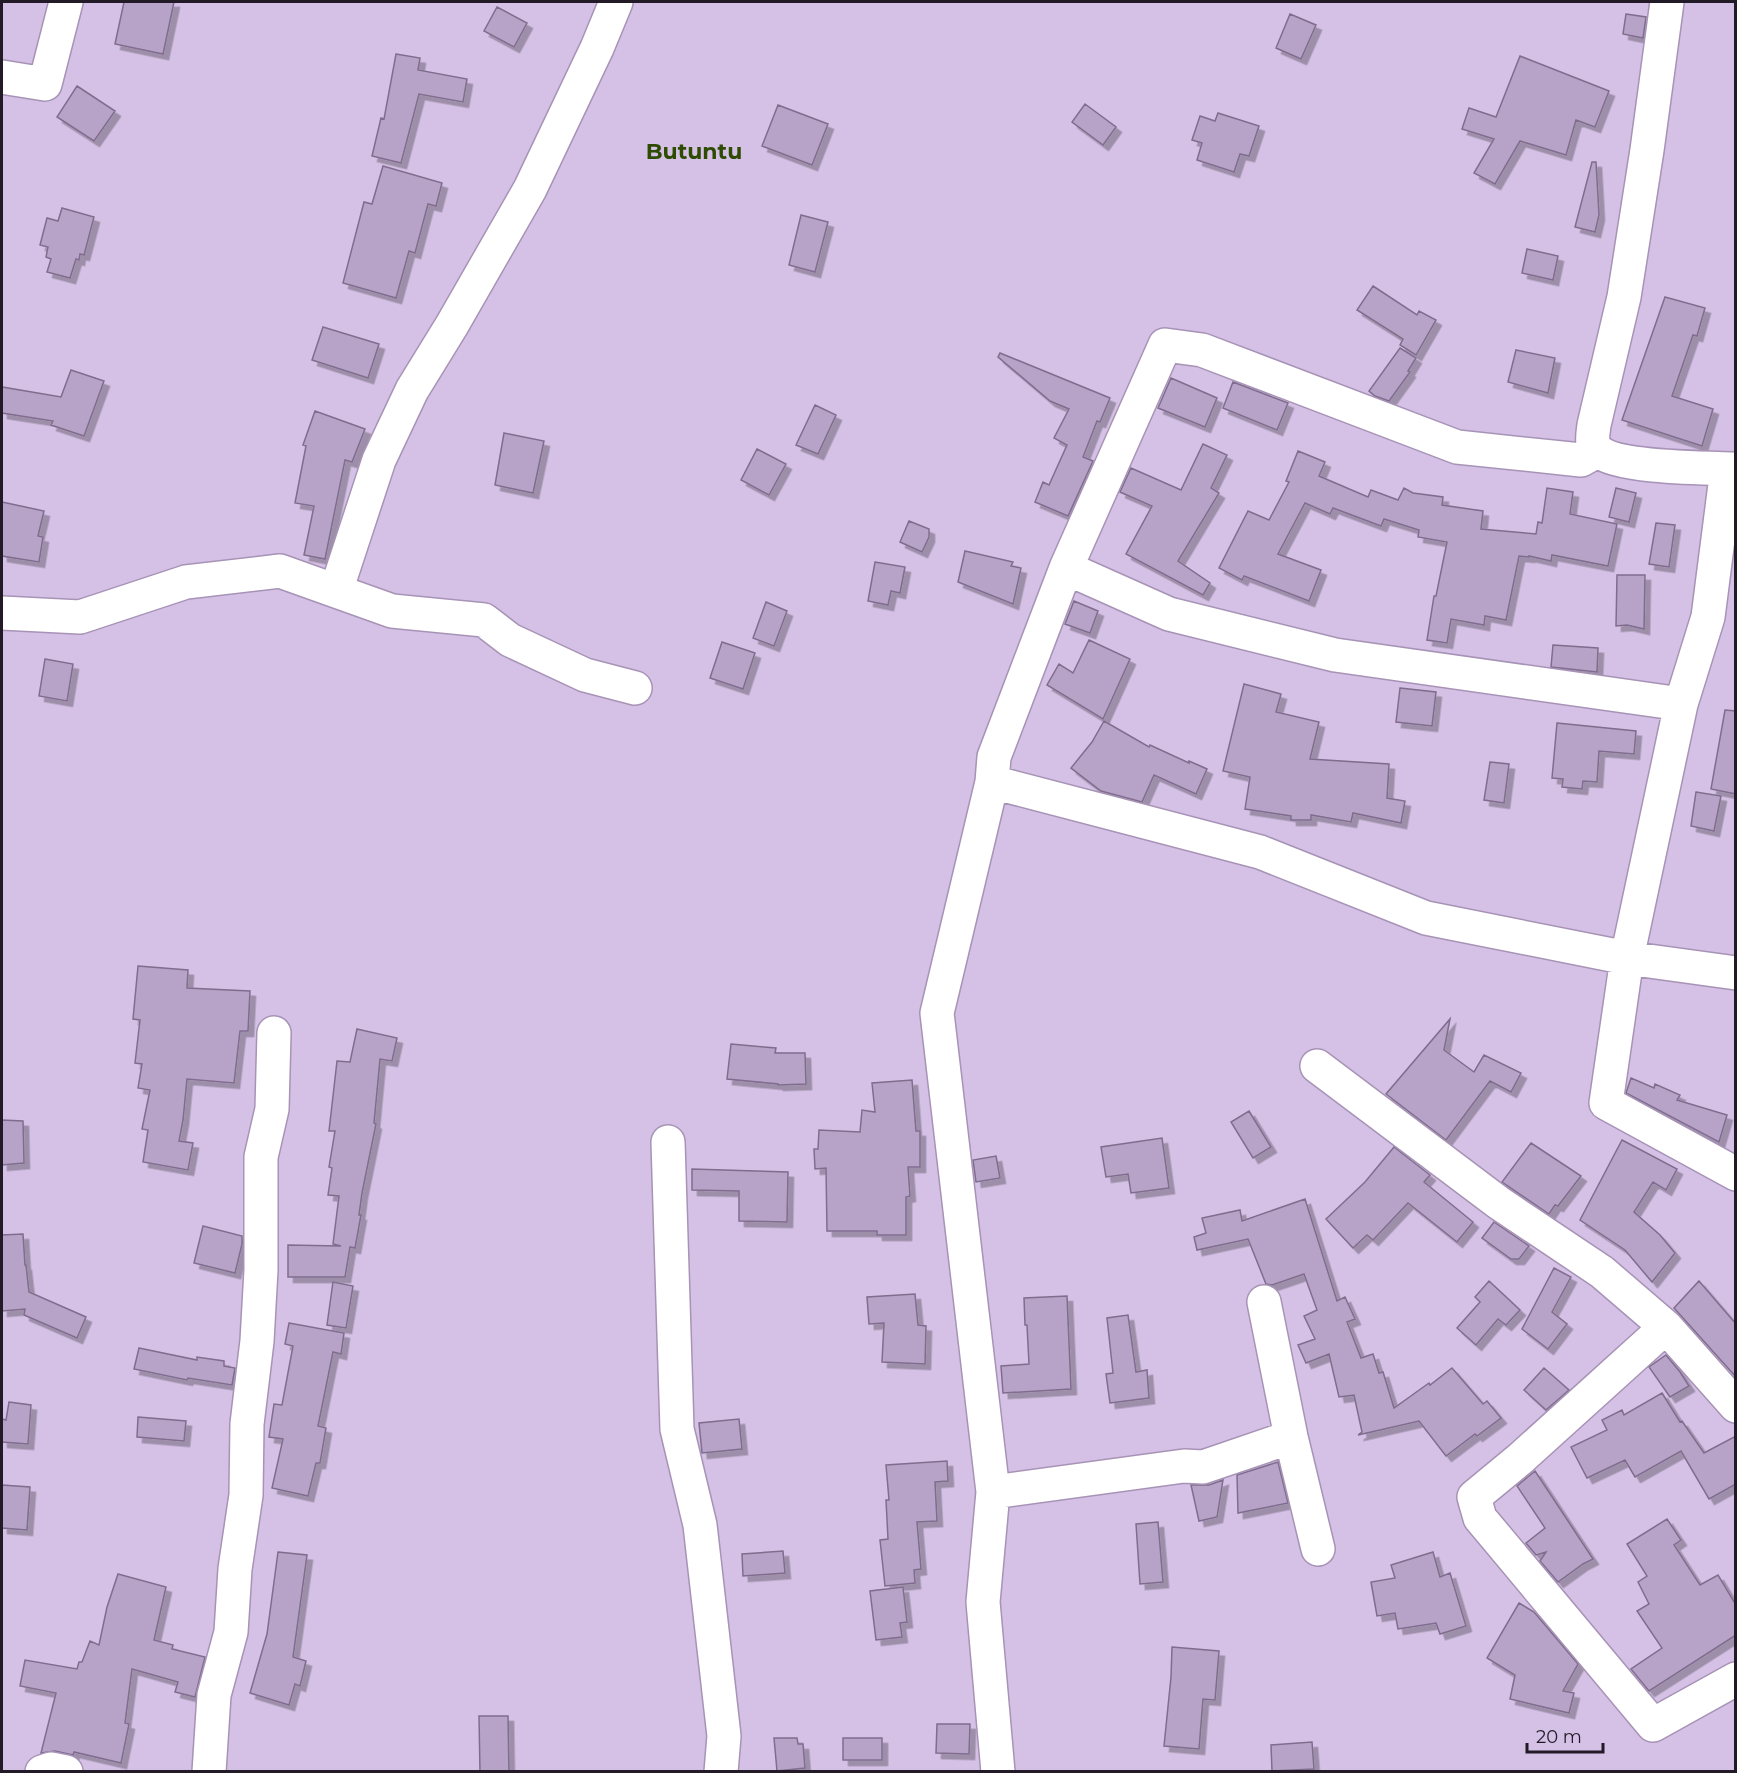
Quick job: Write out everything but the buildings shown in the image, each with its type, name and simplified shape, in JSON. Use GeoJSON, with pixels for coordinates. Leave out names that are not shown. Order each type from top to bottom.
{"type":"FeatureCollection","features":[{"type":"Feature","properties":{"kind":"street"},"geometry":{"type":"LineString","coordinates":[[2,77],[45,84],[66,2]]}},
{"type":"Feature","properties":{"kind":"street"},"geometry":{"type":"LineString","coordinates":[[336,591],[384,450],[412,390],[530,189],[597,48],[616,2]]}},
{"type":"Feature","properties":{"kind":"street"},"geometry":{"type":"LineString","coordinates":[[1667,2],[1624,297],[1592,442],[1597,451],[1613,459],[1660,466],[1731,469],[1708,617],[1681,704],[1627,958],[1606,1103],[1736,1174]]}},
{"type":"Feature","properties":{"kind":"street"},"geometry":{"type":"LineString","coordinates":[[998,1772],[983,1602],[993,1492],[937,1013],[992,782],[994,757],[1066,568],[1166,345],[1202,350],[1456,447],[1581,460],[1597,451]]}},
{"type":"Feature","properties":{"kind":"street"},"geometry":{"type":"LineString","coordinates":[[1066,568],[1169,614],[1335,655],[1681,704]]}},
{"type":"Feature","properties":{"kind":"street"},"geometry":{"type":"LineString","coordinates":[[2,613],[80,617],[186,582],[280,571],[392,611],[484,620],[510,640],[585,675],[635,688]]}},
{"type":"Feature","properties":{"kind":"street"},"geometry":{"type":"LineString","coordinates":[[992,782],[1260,852],[1426,918],[1627,958],[1736,973]]}},
{"type":"Feature","properties":{"kind":"street"},"geometry":{"type":"LineString","coordinates":[[209,1772],[214,1695],[231,1632],[235,1569],[246,1496],[247,1424],[257,1341],[261,1270],[261,1157],[272,1109],[274,1034]]}},
{"type":"Feature","properties":{"kind":"street"},"geometry":{"type":"LineString","coordinates":[[1317,1066],[1498,1203],[1602,1272],[1666,1327],[1736,1406]]}},
{"type":"Feature","properties":{"kind":"street"},"geometry":{"type":"LineString","coordinates":[[668,1142],[677,1429],[700,1525],[724,1736],[721,1772]]}},
{"type":"Feature","properties":{"kind":"street"},"geometry":{"type":"LineString","coordinates":[[1264,1302],[1291,1437],[1318,1549]]}},
{"type":"Feature","properties":{"kind":"street"},"geometry":{"type":"LineString","coordinates":[[1666,1327],[1520,1459],[1474,1497],[1480,1518],[1653,1725],[1736,1679]]}},
{"type":"Feature","properties":{"kind":"street"},"geometry":{"type":"LineString","coordinates":[[993,1492],[1184,1466],[1203,1467],[1291,1437]]}},
{"type":"Feature","properties":{"kind":"street"},"geometry":{"type":"LineString","coordinates":[[42,1772],[51,1769],[66,1772]]}},
{"type":"Feature","properties":{"kind":"district","name":"Butuntu"},"geometry":{"type":"Point","coordinates":[694,151]}}]}
